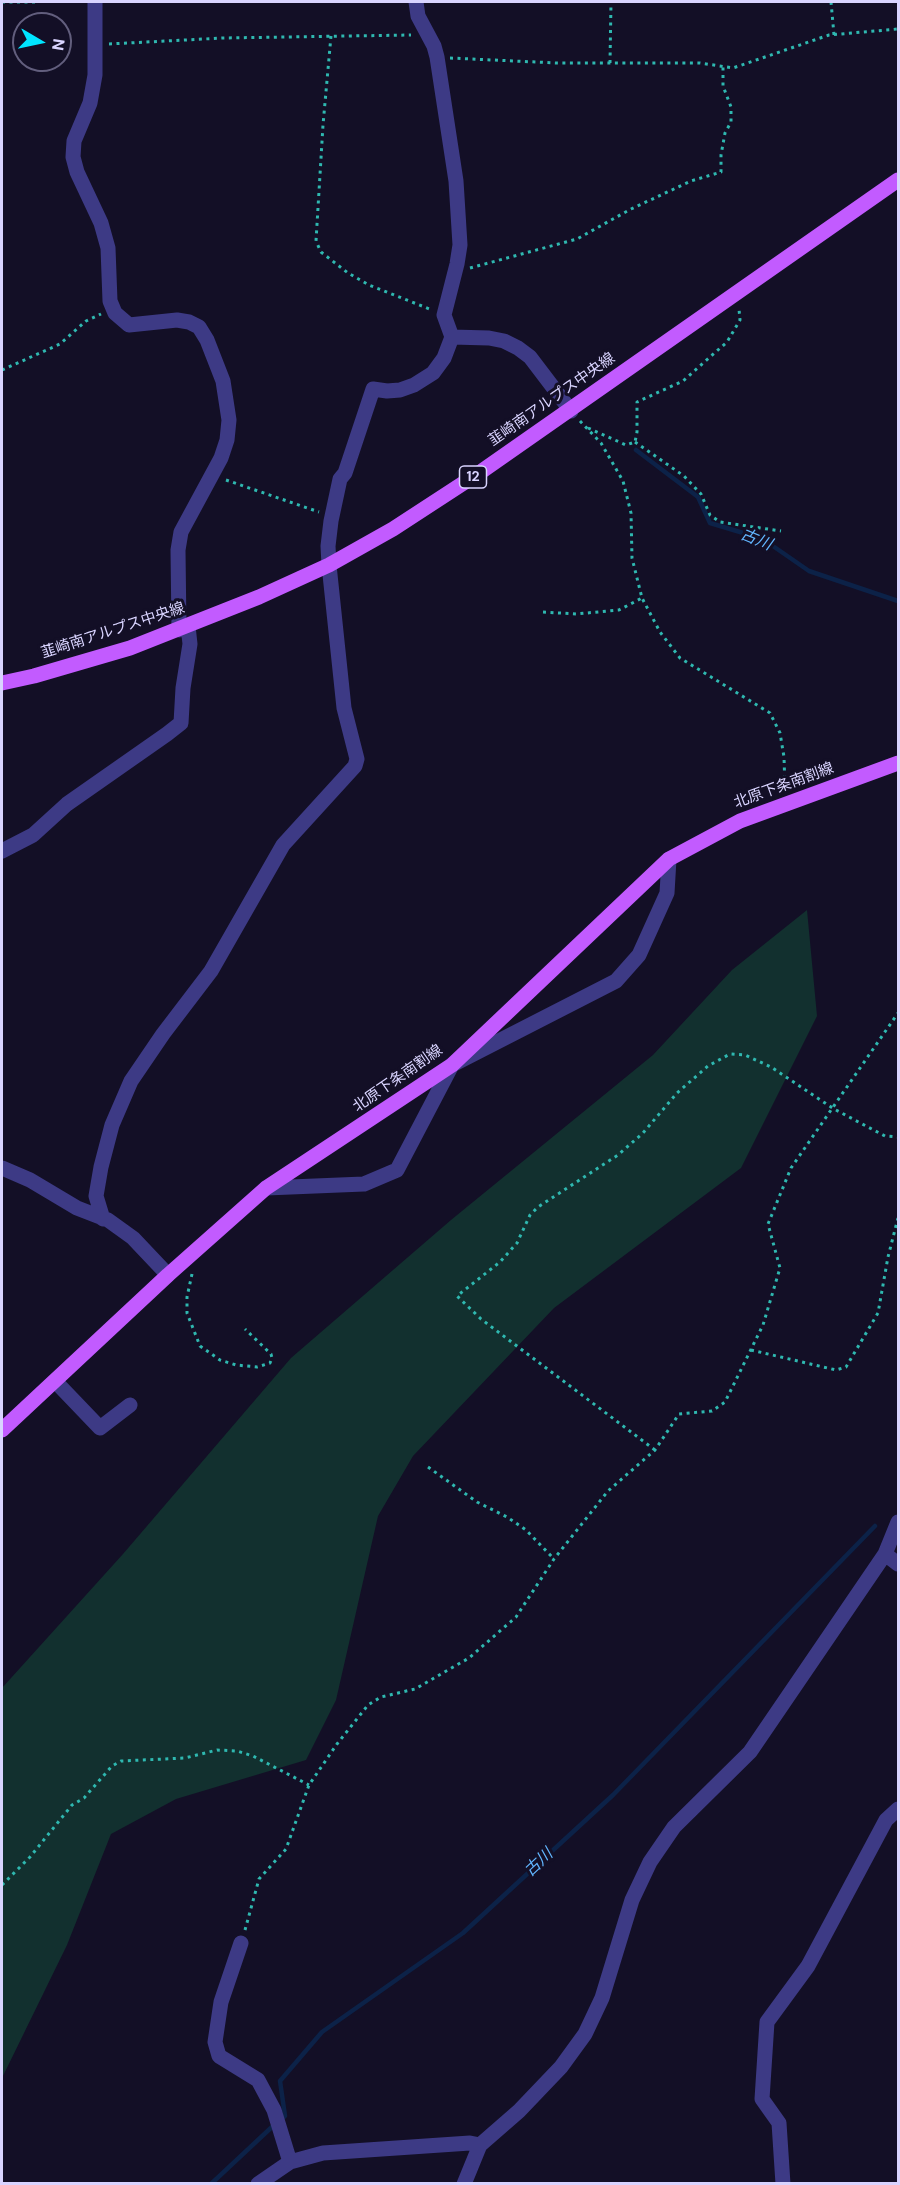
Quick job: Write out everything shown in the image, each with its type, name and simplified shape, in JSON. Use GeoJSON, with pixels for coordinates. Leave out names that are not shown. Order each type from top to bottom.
{"type":"FeatureCollection","features":[{"type":"Feature","properties":{"kind":"main road","name":"韮崎南アルプス中央線"},"geometry":{"type":"LineString","coordinates":[[2,683],[130,648],[184,628],[329,565],[403,522],[571,411],[898,180]]}},
{"type":"Feature","properties":{"kind":"main road","name":"北原下条南割線"},"geometry":{"type":"LineString","coordinates":[[2,1430],[168,1275],[266,1188],[452,1065],[669,859],[740,821],[898,763]]}},
{"type":"Feature","properties":{"kind":"street"},"geometry":{"type":"LineString","coordinates":[[2,851],[33,835],[67,804],[181,723],[183,688],[190,644],[184,628],[178,550],[181,532],[224,449],[229,420],[223,381],[207,340],[199,327],[177,320],[129,325],[123,322],[110,301],[108,248],[73,157],[74,141],[90,103],[95,75],[97,45],[95,2]]}},
{"type":"Feature","properties":{"kind":"street"},"geometry":{"type":"LineString","coordinates":[[103,1219],[96,1196],[101,1167],[112,1125],[131,1081],[211,971],[283,845],[355,766],[357,759],[344,708],[329,565],[328,546],[332,517],[340,478],[345,473],[373,389],[400,390],[414,385],[433,373],[444,358],[452,337],[444,315],[460,245],[456,181],[437,57],[418,16],[416,2]]}},
{"type":"Feature","properties":{"kind":"street"},"geometry":{"type":"LineString","coordinates":[[452,337],[489,338],[504,341],[518,348],[530,357],[571,411]]}},
{"type":"Feature","properties":{"kind":"street"},"geometry":{"type":"LineString","coordinates":[[266,1188],[364,1184],[397,1170],[452,1065],[616,981],[639,956],[667,892],[669,859]]}},
{"type":"Feature","properties":{"kind":"street"},"geometry":{"type":"LineString","coordinates":[[2,1168],[30,1180],[77,1208],[103,1219],[133,1238],[168,1275]]}},
{"type":"Feature","properties":{"kind":"street"},"geometry":{"type":"LineString","coordinates":[[55,1381],[100,1428],[130,1405]]}},
{"type":"Feature","properties":{"kind":"street"},"geometry":{"type":"LineString","coordinates":[[464,2184],[480,2145],[554,2074],[585,2034],[602,1998],[632,1900],[650,1862],[674,1827],[750,1752],[885,1554],[898,1522]]}},
{"type":"Feature","properties":{"kind":"street"},"geometry":{"type":"LineString","coordinates":[[885,1554],[898,1564]]}},
{"type":"Feature","properties":{"kind":"street"},"geometry":{"type":"LineString","coordinates":[[783,2184],[779,2123],[762,2098],[767,2022],[808,1966],[886,1820],[898,1809]]}},
{"type":"Feature","properties":{"kind":"street"},"geometry":{"type":"LineString","coordinates":[[241,1943],[221,2002],[215,2042],[219,2056],[258,2080],[274,2110],[290,2162]]}},
{"type":"Feature","properties":{"kind":"street"},"geometry":{"type":"LineString","coordinates":[[258,2184],[290,2162],[322,2153],[470,2143],[480,2145]]}},
{"type":"Feature","properties":{"kind":"path"},"geometry":{"type":"LineString","coordinates":[[2,3],[36,2]]}},
{"type":"Feature","properties":{"kind":"path"},"geometry":{"type":"LineString","coordinates":[[610,63],[611,2]]}},
{"type":"Feature","properties":{"kind":"path"},"geometry":{"type":"LineString","coordinates":[[831,2],[834,35]]}},
{"type":"Feature","properties":{"kind":"path"},"geometry":{"type":"LineString","coordinates":[[437,57],[557,63],[700,63],[733,68],[834,35],[898,29]]}},
{"type":"Feature","properties":{"kind":"path"},"geometry":{"type":"LineString","coordinates":[[97,45],[223,38],[428,34]]}},
{"type":"Feature","properties":{"kind":"path"},"geometry":{"type":"LineString","coordinates":[[331,36],[316,241],[321,252],[348,273],[369,285],[444,315]]}},
{"type":"Feature","properties":{"kind":"path"},"geometry":{"type":"LineString","coordinates":[[455,272],[577,239],[631,209],[691,181],[721,172],[725,133],[731,122],[731,107],[723,86],[723,66]]}},
{"type":"Feature","properties":{"kind":"path"},"geometry":{"type":"LineString","coordinates":[[635,442],[637,402],[683,381],[727,342],[740,320],[738,292]]}},
{"type":"Feature","properties":{"kind":"path"},"geometry":{"type":"LineString","coordinates":[[2,370],[60,344],[86,321],[113,308]]}},
{"type":"Feature","properties":{"kind":"path"},"geometry":{"type":"LineString","coordinates":[[571,411],[602,443],[623,481],[631,513],[632,558],[642,598],[660,632],[680,658],[770,713],[780,733],[784,757],[785,805]]}},
{"type":"Feature","properties":{"kind":"path"},"geometry":{"type":"LineString","coordinates":[[586,427],[626,445],[635,442]]}},
{"type":"Feature","properties":{"kind":"path"},"geometry":{"type":"LineString","coordinates":[[635,442],[684,476],[701,494],[710,515],[720,522],[781,531]]}},
{"type":"Feature","properties":{"kind":"path"},"geometry":{"type":"LineString","coordinates":[[212,475],[332,517]]}},
{"type":"Feature","properties":{"kind":"path"},"geometry":{"type":"LineString","coordinates":[[543,612],[576,614],[619,610],[642,598]]}},
{"type":"Feature","properties":{"kind":"path"},"geometry":{"type":"LineString","coordinates":[[241,1943],[259,1879],[286,1849],[309,1785],[337,1744],[368,1705],[381,1697],[415,1689],[470,1658],[516,1617],[554,1559],[608,1491],[655,1450],[679,1414],[712,1411],[725,1402],[763,1325],[780,1268],[768,1224],[791,1168],[834,1109],[898,1013]]}},
{"type":"Feature","properties":{"kind":"path"},"geometry":{"type":"LineString","coordinates":[[655,1450],[481,1319],[457,1296],[500,1262],[517,1243],[530,1215],[538,1207],[618,1155],[643,1133],[677,1093],[708,1066],[730,1054],[745,1055],[771,1067],[834,1109],[885,1136],[898,1137]]}},
{"type":"Feature","properties":{"kind":"path"},"geometry":{"type":"LineString","coordinates":[[751,1350],[836,1370],[846,1367],[878,1313],[898,1218]]}},
{"type":"Feature","properties":{"kind":"path"},"geometry":{"type":"LineString","coordinates":[[195,1251],[187,1298],[187,1313],[200,1346],[220,1360],[236,1365],[257,1367],[270,1363],[271,1354],[245,1329]]}},
{"type":"Feature","properties":{"kind":"path"},"geometry":{"type":"LineString","coordinates":[[428,1467],[477,1502],[507,1517],[526,1530],[554,1559]]}},
{"type":"Feature","properties":{"kind":"path"},"geometry":{"type":"LineString","coordinates":[[2,1885],[30,1857],[72,1805],[84,1798],[112,1766],[121,1761],[185,1758],[217,1750],[237,1751],[253,1756],[309,1785]]}},
{"type":"Feature","properties":{"kind":"green space"},"geometry":{"type":"Polygon","coordinates":[[[807,910],[817,1016],[741,1168],[554,1308],[413,1456],[378,1516],[336,1700],[306,1760],[176,1799],[111,1834],[67,1945],[2,2078],[2,1688],[123,1554],[291,1358],[451,1220],[653,1055],[732,970],[807,910]]]}},
{"type":"Feature","properties":{"kind":"waterway","name":"古川"},"geometry":{"type":"LineString","coordinates":[[636,450],[698,497],[710,523],[750,535],[770,544],[809,571],[898,601]]}},
{"type":"Feature","properties":{"kind":"waterway","name":"古川"},"geometry":{"type":"LineString","coordinates":[[281,2120],[285,2116],[280,2081],[322,2032],[463,1933],[613,1795],[875,1526]]}},
{"type":"Feature","properties":{"kind":"waterway","name":"古川"},"geometry":{"type":"LineString","coordinates":[[211,2184],[274,2125]]}},
{"type":"Feature","properties":{"kind":"waterway","name":"古川"},"geometry":{"type":"LineString","coordinates":[[150,2184],[160,2184]]}}]}
